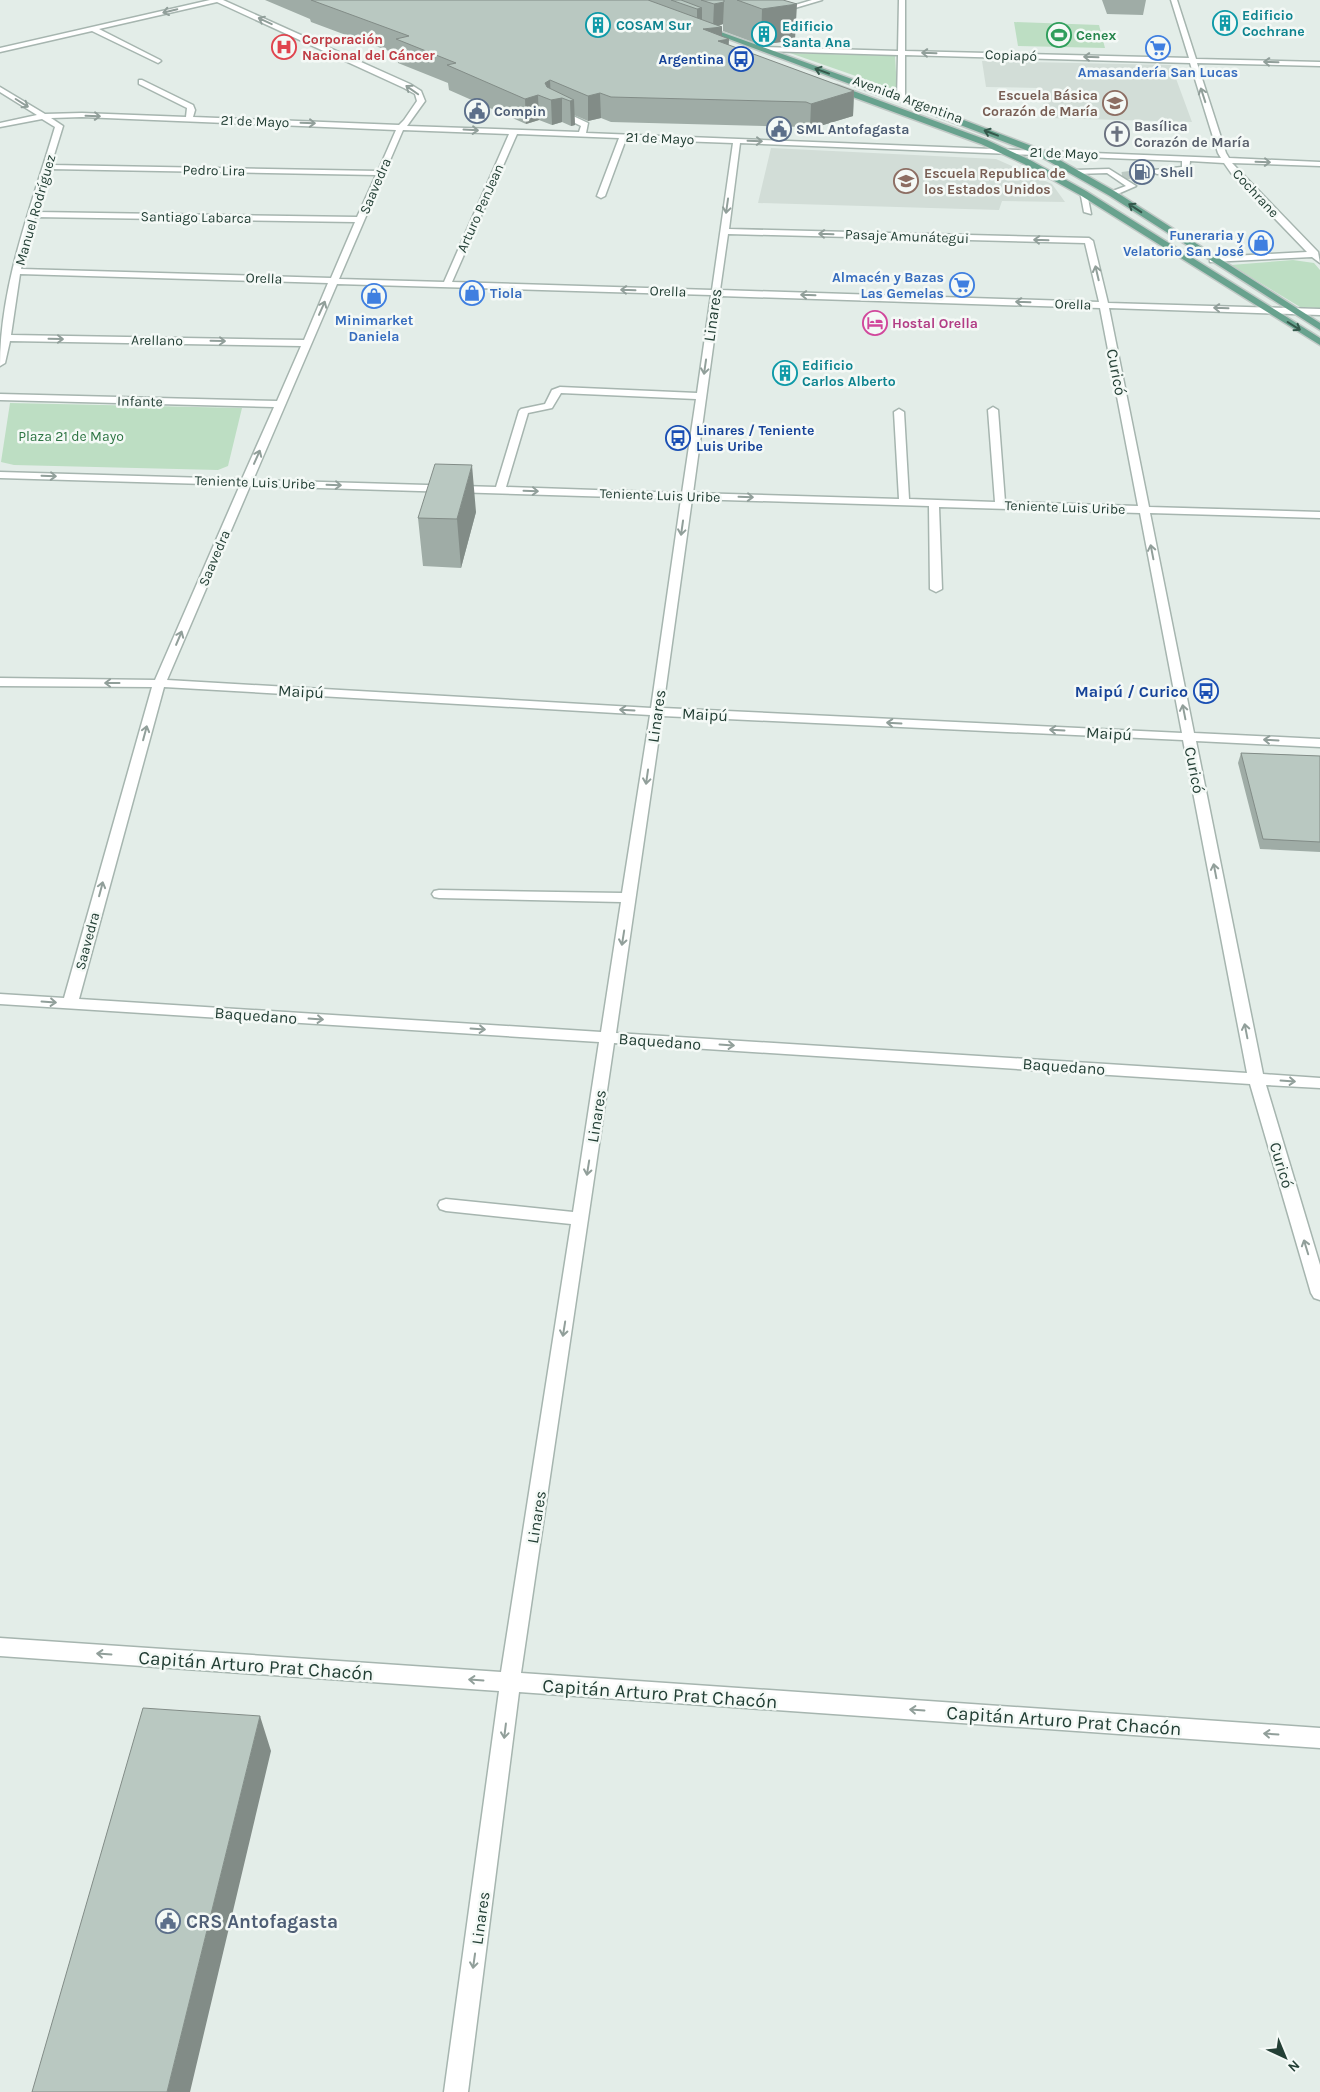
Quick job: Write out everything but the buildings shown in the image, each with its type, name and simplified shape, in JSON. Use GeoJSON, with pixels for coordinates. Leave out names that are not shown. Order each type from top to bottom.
{"type":"FeatureCollection","features":[{"type":"Feature","properties":{"kind":"main road","name":"Avenida Argentina"},"geometry":{"type":"LineString","coordinates":[[693,24],[1039,152],[1113,194],[1320,328]]}},
{"type":"Feature","properties":{"kind":"main road","name":"Avenida Argentina"},"geometry":{"type":"LineString","coordinates":[[828,84],[1005,151],[1083,193],[1320,342]]}},
{"type":"Feature","properties":{"kind":"street"},"geometry":{"type":"LineString","coordinates":[[0,50],[218,0]]}},
{"type":"Feature","properties":{"kind":"street","name":"Saavedra"},"geometry":{"type":"LineString","coordinates":[[70,1004],[160,683],[400,127],[407,122],[421,101],[418,93],[414,90],[218,0]]}},
{"type":"Feature","properties":{"kind":"street"},"geometry":{"type":"LineString","coordinates":[[774,13],[819,0]]}},
{"type":"Feature","properties":{"kind":"street"},"geometry":{"type":"LineString","coordinates":[[901,100],[902,0]]}},
{"type":"Feature","properties":{"kind":"street","name":"Cochrane"},"geometry":{"type":"LineString","coordinates":[[1174,0],[1222,153],[1234,170],[1317,257]]}},
{"type":"Feature","properties":{"kind":"street"},"geometry":{"type":"LineString","coordinates":[[702,33],[723,27]]}},
{"type":"Feature","properties":{"kind":"street"},"geometry":{"type":"LineString","coordinates":[[93,29],[158,61]]}},
{"type":"Feature","properties":{"kind":"street","name":"Copiapó"},"geometry":{"type":"LineString","coordinates":[[763,49],[1320,64]]}},
{"type":"Feature","properties":{"kind":"street"},"geometry":{"type":"LineString","coordinates":[[142,82],[190,107],[189,119]]}},
{"type":"Feature","properties":{"kind":"street","name":"Manuel Rodríguez"},"geometry":{"type":"LineString","coordinates":[[0,89],[59,126],[48,167],[31,214],[17,271],[7,338],[0,363]]}},
{"type":"Feature","properties":{"kind":"street"},"geometry":{"type":"LineString","coordinates":[[552,108],[585,125],[582,134]]}},
{"type":"Feature","properties":{"kind":"street","name":"21 de Mayo"},"geometry":{"type":"LineString","coordinates":[[0,125],[45,116],[82,115],[1320,164]]}},
{"type":"Feature","properties":{"kind":"street","name":"Arturo PenJean"},"geometry":{"type":"LineString","coordinates":[[447,284],[514,132]]}},
{"type":"Feature","properties":{"kind":"street"},"geometry":{"type":"LineString","coordinates":[[602,196],[623,137]]}},
{"type":"Feature","properties":{"kind":"street","name":"Linares"},"geometry":{"type":"LineString","coordinates":[[456,2092],[510,1682],[629,898],[737,141]]}},
{"type":"Feature","properties":{"kind":"street"},"geometry":{"type":"LineString","coordinates":[[1126,156],[1136,168]]}},
{"type":"Feature","properties":{"kind":"street"},"geometry":{"type":"LineString","coordinates":[[1157,172],[1186,169],[1186,159]]}},
{"type":"Feature","properties":{"kind":"street","name":"Pedro Lira"},"geometry":{"type":"LineString","coordinates":[[48,167],[381,173]]}},
{"type":"Feature","properties":{"kind":"street"},"geometry":{"type":"LineString","coordinates":[[1075,172],[1109,171],[1132,186],[1113,194]]}},
{"type":"Feature","properties":{"kind":"street"},"geometry":{"type":"LineString","coordinates":[[1083,193],[1088,212]]}},
{"type":"Feature","properties":{"kind":"street","name":"Santiago Labarca"},"geometry":{"type":"LineString","coordinates":[[31,214],[360,220]]}},
{"type":"Feature","properties":{"kind":"street","name":"Pasaje Amunátegui"},"geometry":{"type":"LineString","coordinates":[[724,231],[1089,241]]}},
{"type":"Feature","properties":{"kind":"street","name":"Curicó"},"geometry":{"type":"LineString","coordinates":[[1089,241],[1104,304],[1256,1078],[1320,1294]]}},
{"type":"Feature","properties":{"kind":"street"},"geometry":{"type":"LineString","coordinates":[[1213,260],[1317,257]]}},
{"type":"Feature","properties":{"kind":"street","name":"Orella"},"geometry":{"type":"LineString","coordinates":[[17,271],[1320,312]]}},
{"type":"Feature","properties":{"kind":"street","name":"Arellano"},"geometry":{"type":"LineString","coordinates":[[7,338],[307,343]]}},
{"type":"Feature","properties":{"kind":"street"},"geometry":{"type":"LineString","coordinates":[[500,490],[524,411],[549,406],[555,392],[560,390],[701,396]]}},
{"type":"Feature","properties":{"kind":"street","name":"Infante"},"geometry":{"type":"LineString","coordinates":[[0,397],[280,404]]}},
{"type":"Feature","properties":{"kind":"street"},"geometry":{"type":"LineString","coordinates":[[993,410],[1000,505]]}},
{"type":"Feature","properties":{"kind":"street"},"geometry":{"type":"LineString","coordinates":[[899,412],[904,502]]}},
{"type":"Feature","properties":{"kind":"street","name":"Teniente Luis Uribe"},"geometry":{"type":"LineString","coordinates":[[0,475],[1320,515]]}},
{"type":"Feature","properties":{"kind":"street"},"geometry":{"type":"LineString","coordinates":[[934,503],[936,589]]}},
{"type":"Feature","properties":{"kind":"street","name":"Maipú"},"geometry":{"type":"LineString","coordinates":[[0,682],[160,683],[656,712],[1320,742]]}},
{"type":"Feature","properties":{"kind":"street"},"geometry":{"type":"LineString","coordinates":[[439,894],[629,898]]}},
{"type":"Feature","properties":{"kind":"street","name":"Baquedano"},"geometry":{"type":"LineString","coordinates":[[0,999],[1320,1083]]}},
{"type":"Feature","properties":{"kind":"street"},"geometry":{"type":"LineString","coordinates":[[446,1205],[580,1219]]}},
{"type":"Feature","properties":{"kind":"street","name":"Capitán Arturo Prat Chacón"},"geometry":{"type":"LineString","coordinates":[[0,1647],[1320,1738]]}},
{"type":"Feature","properties":{"kind":"shaded area","name":"Escuela Básica Corazón de María"},"geometry":{"type":"Polygon","coordinates":[[[982,61],[1171,65],[1192,122],[1047,118],[1040,88],[986,87],[982,61]]]}},
{"type":"Feature","properties":{"kind":"shaded area","name":"Escuela Republica de los Estados Unidos"},"geometry":{"type":"Polygon","coordinates":[[[771,148],[996,159],[1052,184],[1065,202],[1002,201],[999,210],[758,203],[771,148]]]}},
{"type":"Feature","properties":{"kind":"green space","name":"Cenex"},"geometry":{"type":"Polygon","coordinates":[[[1014,22],[1099,25],[1105,48],[1018,46],[1014,22]]]}},
{"type":"Feature","properties":{"kind":"green space"},"geometry":{"type":"Polygon","coordinates":[[[790,53],[895,56],[897,89],[894,87],[893,89],[790,53]]]}},
{"type":"Feature","properties":{"kind":"green space"},"geometry":{"type":"Polygon","coordinates":[[[1293,260],[1314,263],[1320,270],[1320,308],[1300,307],[1231,265],[1293,260]]]}},
{"type":"Feature","properties":{"kind":"green space","name":"Plaza 21 de Mayo"},"geometry":{"type":"Polygon","coordinates":[[[10,403],[242,408],[228,466],[218,470],[14,465],[1,462],[10,403]]]}},
{"type":"Feature","properties":{"kind":"tunnel"},"geometry":{"type":"LineString","coordinates":[[1122,176],[1157,172]]}},
{"type":"Feature","properties":{"kind":"place","name":"Edificio Cochrane"},"geometry":{"type":"Point","coordinates":[1225,23]}},
{"type":"Feature","properties":{"kind":"place","name":"COSAM Sur"},"geometry":{"type":"Point","coordinates":[598,25]}},
{"type":"Feature","properties":{"kind":"place","name":"Edificio Santa Ana"},"geometry":{"type":"Point","coordinates":[764,34]}},
{"type":"Feature","properties":{"kind":"place","name":"Cenex"},"geometry":{"type":"Point","coordinates":[1059,35]}},
{"type":"Feature","properties":{"kind":"place","name":"Corporación Nacional del Cáncer"},"geometry":{"type":"Point","coordinates":[284,47]}},
{"type":"Feature","properties":{"kind":"place","name":"Amasandería San Lucas"},"geometry":{"type":"Point","coordinates":[1158,48]}},
{"type":"Feature","properties":{"kind":"place","name":"Argentina"},"geometry":{"type":"Point","coordinates":[741,59]}},
{"type":"Feature","properties":{"kind":"place","name":"Escuela Básica Corazón de María"},"geometry":{"type":"Point","coordinates":[1115,103]}},
{"type":"Feature","properties":{"kind":"place","name":"Compin"},"geometry":{"type":"Point","coordinates":[477,111]}},
{"type":"Feature","properties":{"kind":"place","name":"SML Antofagasta"},"geometry":{"type":"Point","coordinates":[779,129]}},
{"type":"Feature","properties":{"kind":"place","name":"Basílica Corazón de María"},"geometry":{"type":"Point","coordinates":[1117,134]}},
{"type":"Feature","properties":{"kind":"place","name":"Shell"},"geometry":{"type":"Point","coordinates":[1142,172]}},
{"type":"Feature","properties":{"kind":"place","name":"Escuela Republica de los Estados Unidos"},"geometry":{"type":"Point","coordinates":[906,181]}},
{"type":"Feature","properties":{"kind":"place","name":"Funeraria y Velatorio San José"},"geometry":{"type":"Point","coordinates":[1261,243]}},
{"type":"Feature","properties":{"kind":"place","name":"Almacén y Bazas Las Gemelas"},"geometry":{"type":"Point","coordinates":[962,285]}},
{"type":"Feature","properties":{"kind":"place","name":"Tiola"},"geometry":{"type":"Point","coordinates":[472,293]}},
{"type":"Feature","properties":{"kind":"place","name":"Minimarket Daniela"},"geometry":{"type":"Point","coordinates":[374,296]}},
{"type":"Feature","properties":{"kind":"place","name":"Hostal Orella"},"geometry":{"type":"Point","coordinates":[875,323]}},
{"type":"Feature","properties":{"kind":"place","name":"Edificio Carlos Alberto"},"geometry":{"type":"Point","coordinates":[785,373]}},
{"type":"Feature","properties":{"kind":"place","name":"Linares / Teniente Luis Uribe"},"geometry":{"type":"Point","coordinates":[678,438]}},
{"type":"Feature","properties":{"kind":"place","name":"Maipú / Curico"},"geometry":{"type":"Point","coordinates":[1206,691]}},
{"type":"Feature","properties":{"kind":"place","name":"CRS Antofagasta"},"geometry":{"type":"Point","coordinates":[168,1921]}}]}
